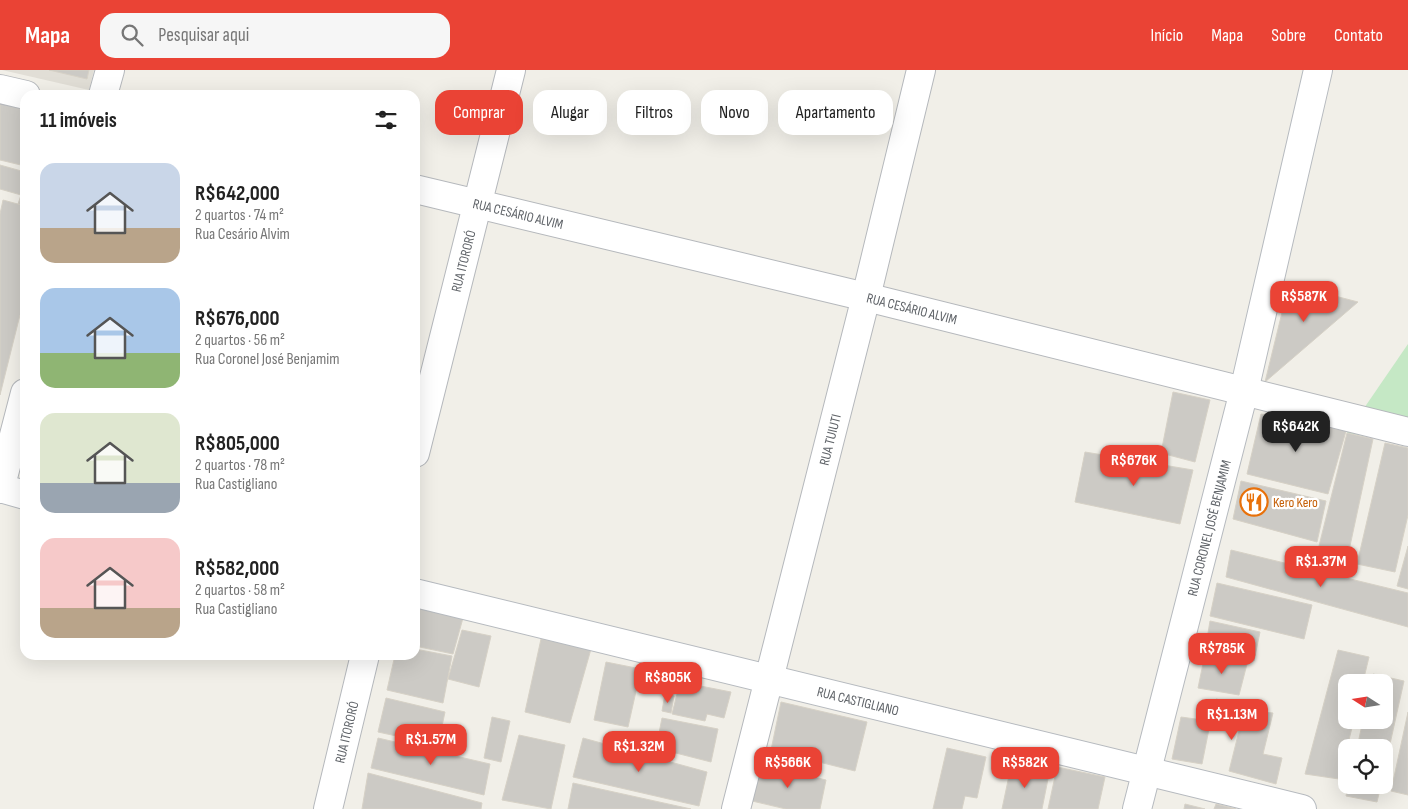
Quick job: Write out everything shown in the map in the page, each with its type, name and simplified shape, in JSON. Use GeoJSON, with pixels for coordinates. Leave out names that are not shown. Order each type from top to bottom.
{"type":"FeatureCollection","features":[{"type":"Feature","properties":{"kind":"street"},"geometry":{"type":"LineString","coordinates":[[104,90],[110,70]]}},
{"type":"Feature","properties":{"kind":"street","name":"RUA ITORORÓ"},"geometry":{"type":"LineString","coordinates":[[420,433],[511,70]]}},
{"type":"Feature","properties":{"kind":"street","name":"RUA TUIUTI"},"geometry":{"type":"LineString","coordinates":[[736,809],[866,297],[921,70]]}},
{"type":"Feature","properties":{"kind":"street","name":"RUA CORONEL JOSÉ BENJAMIM"},"geometry":{"type":"LineString","coordinates":[[1137,809],[1244,391],[1318,70]]}},
{"type":"Feature","properties":{"kind":"street"},"geometry":{"type":"LineString","coordinates":[[0,89],[20,94]]}},
{"type":"Feature","properties":{"kind":"street","name":"RUA CESÁRIO ALVIM"},"geometry":{"type":"LineString","coordinates":[[420,190],[866,297],[1408,432]]}},
{"type":"Feature","properties":{"kind":"street"},"geometry":{"type":"LineString","coordinates":[[20,412],[0,488],[20,493]]}},
{"type":"Feature","properties":{"kind":"street","name":"RUA CASTIGLIANO"},"geometry":{"type":"LineString","coordinates":[[420,594],[770,678],[1146,773],[1302,809]]}},
{"type":"Feature","properties":{"kind":"street","name":"RUA ITORORÓ"},"geometry":{"type":"LineString","coordinates":[[328,809],[364,660]]}},
{"type":"Feature","properties":{"kind":"shaded area"},"geometry":{"type":"Polygon","coordinates":[[[2,70],[94,70],[89,90],[2,70]]]}},
{"type":"Feature","properties":{"kind":"green space"},"geometry":{"type":"Polygon","coordinates":[[[1408,344],[1408,443],[1347,433],[1408,344]]]}},
{"type":"Feature","properties":{"kind":"building"},"geometry":{"type":"Polygon","coordinates":[[[49,70],[89,70],[87,79],[49,70]]]}},
{"type":"Feature","properties":{"kind":"building"},"geometry":{"type":"Polygon","coordinates":[[[0,102],[20,107],[20,165],[0,160],[0,102]]]}},
{"type":"Feature","properties":{"kind":"building"},"geometry":{"type":"Polygon","coordinates":[[[0,165],[20,171],[20,195],[0,189],[0,165]]]}},
{"type":"Feature","properties":{"kind":"building"},"geometry":{"type":"Polygon","coordinates":[[[3,200],[20,205],[20,315],[0,395],[0,214],[3,200]]]}},
{"type":"Feature","properties":{"kind":"building"},"geometry":{"type":"Polygon","coordinates":[[[1289,284],[1358,302],[1265,382],[1289,284]]]}},
{"type":"Feature","properties":{"kind":"building"},"geometry":{"type":"Polygon","coordinates":[[[1173,392],[1210,400],[1195,462],[1161,453],[1173,392]]]}},
{"type":"Feature","properties":{"kind":"building"},"geometry":{"type":"Polygon","coordinates":[[[1261,414],[1346,431],[1328,494],[1247,474],[1261,414]]]}},
{"type":"Feature","properties":{"kind":"building"},"geometry":{"type":"Polygon","coordinates":[[[1347,433],[1373,439],[1347,560],[1317,554],[1347,433]]]}},
{"type":"Feature","properties":{"kind":"building"},"geometry":{"type":"Polygon","coordinates":[[[1385,443],[1408,448],[1408,515],[1395,572],[1357,564],[1385,443]]]}},
{"type":"Feature","properties":{"kind":"building"},"geometry":{"type":"Polygon","coordinates":[[[1085,452],[1193,470],[1180,524],[1075,502],[1085,452]]]}},
{"type":"Feature","properties":{"kind":"building"},"geometry":{"type":"Polygon","coordinates":[[[1241,481],[1326,501],[1317,542],[1233,519],[1241,481]]]}},
{"type":"Feature","properties":{"kind":"building"},"geometry":{"type":"Polygon","coordinates":[[[1408,546],[1408,589],[1397,586],[1408,546]]]}},
{"type":"Feature","properties":{"kind":"building"},"geometry":{"type":"Polygon","coordinates":[[[1231,550],[1408,593],[1408,627],[1226,577],[1231,550]]]}},
{"type":"Feature","properties":{"kind":"building"},"geometry":{"type":"Polygon","coordinates":[[[1217,583],[1312,605],[1304,639],[1210,616],[1217,583]]]}},
{"type":"Feature","properties":{"kind":"building"},"geometry":{"type":"Polygon","coordinates":[[[420,609],[463,618],[453,654],[420,647],[420,609]]]}},
{"type":"Feature","properties":{"kind":"building"},"geometry":{"type":"Polygon","coordinates":[[[1210,621],[1260,632],[1254,661],[1205,651],[1210,621]]]}},
{"type":"Feature","properties":{"kind":"building"},"geometry":{"type":"Polygon","coordinates":[[[462,630],[491,636],[479,687],[448,679],[462,630]]]}},
{"type":"Feature","properties":{"kind":"building"},"geometry":{"type":"Polygon","coordinates":[[[541,639],[591,649],[570,723],[525,712],[541,639]]]}},
{"type":"Feature","properties":{"kind":"building"},"geometry":{"type":"Polygon","coordinates":[[[420,650],[452,656],[443,703],[387,690],[394,660],[420,660],[420,650]]]}},
{"type":"Feature","properties":{"kind":"building"},"geometry":{"type":"Polygon","coordinates":[[[1338,650],[1369,657],[1365,674],[1338,674],[1338,729],[1352,729],[1349,739],[1338,739],[1338,779],[1305,774],[1338,650]]]}},
{"type":"Feature","properties":{"kind":"building"},"geometry":{"type":"Polygon","coordinates":[[[1205,654],[1247,664],[1239,695],[1198,688],[1205,654]]]}},
{"type":"Feature","properties":{"kind":"building"},"geometry":{"type":"Polygon","coordinates":[[[606,662],[641,669],[628,727],[594,720],[606,662]]]}},
{"type":"Feature","properties":{"kind":"building"},"geometry":{"type":"Polygon","coordinates":[[[1393,679],[1404,681],[1391,739],[1359,739],[1361,729],[1393,729],[1393,679]]]}},
{"type":"Feature","properties":{"kind":"building"},"geometry":{"type":"Polygon","coordinates":[[[680,682],[731,692],[724,718],[707,714],[705,721],[672,714],[680,682]]]}},
{"type":"Feature","properties":{"kind":"building"},"geometry":{"type":"Polygon","coordinates":[[[665,694],[674,696],[671,713],[662,711],[665,694]]]}},
{"type":"Feature","properties":{"kind":"building"},"geometry":{"type":"Polygon","coordinates":[[[386,698],[445,712],[438,745],[378,732],[386,698]]]}},
{"type":"Feature","properties":{"kind":"building"},"geometry":{"type":"Polygon","coordinates":[[[1216,699],[1239,704],[1238,709],[1273,713],[1263,754],[1282,758],[1276,784],[1229,771],[1241,723],[1236,723],[1235,730],[1210,724],[1202,764],[1172,759],[1181,717],[1210,721],[1216,699]]]}},
{"type":"Feature","properties":{"kind":"building"},"geometry":{"type":"Polygon","coordinates":[[[781,702],[867,722],[855,771],[771,750],[781,702]]]}},
{"type":"Feature","properties":{"kind":"building"},"geometry":{"type":"Polygon","coordinates":[[[1408,712],[1408,795],[1393,791],[1393,782],[1408,712]]]}},
{"type":"Feature","properties":{"kind":"building"},"geometry":{"type":"Polygon","coordinates":[[[492,717],[510,721],[501,762],[484,758],[492,717]]]}},
{"type":"Feature","properties":{"kind":"building"},"geometry":{"type":"Polygon","coordinates":[[[662,718],[718,729],[711,762],[664,750],[666,736],[659,733],[662,718]]]}},
{"type":"Feature","properties":{"kind":"building"},"geometry":{"type":"Polygon","coordinates":[[[519,735],[565,745],[551,809],[502,800],[519,735]]]}},
{"type":"Feature","properties":{"kind":"building"},"geometry":{"type":"Polygon","coordinates":[[[378,738],[490,764],[484,795],[371,768],[378,738]]]}},
{"type":"Feature","properties":{"kind":"building"},"geometry":{"type":"Polygon","coordinates":[[[583,738],[707,772],[699,806],[573,777],[583,738]]]}},
{"type":"Feature","properties":{"kind":"building"},"geometry":{"type":"Polygon","coordinates":[[[947,748],[986,757],[977,798],[965,796],[962,809],[933,809],[947,748]]]}},
{"type":"Feature","properties":{"kind":"building"},"geometry":{"type":"Polygon","coordinates":[[[760,764],[826,780],[820,809],[786,809],[752,801],[760,764]]]}},
{"type":"Feature","properties":{"kind":"building"},"geometry":{"type":"Polygon","coordinates":[[[1011,766],[1049,774],[1042,809],[1002,809],[1011,766]]]}},
{"type":"Feature","properties":{"kind":"building"},"geometry":{"type":"Polygon","coordinates":[[[1057,767],[1105,777],[1098,809],[1048,809],[1057,767]]]}},
{"type":"Feature","properties":{"kind":"building"},"geometry":{"type":"Polygon","coordinates":[[[368,773],[482,803],[481,809],[362,809],[368,773]]]}},
{"type":"Feature","properties":{"kind":"building"},"geometry":{"type":"Polygon","coordinates":[[[573,783],[691,809],[568,809],[573,783]]]}},
{"type":"Feature","properties":{"kind":"building"},"geometry":{"type":"Polygon","coordinates":[[[1346,794],[1379,794],[1377,802],[1346,796],[1346,794]]]}},
{"type":"Feature","properties":{"kind":"building"},"geometry":{"type":"Polygon","coordinates":[[[1185,804],[1205,809],[1184,809],[1185,804]]]}},
{"type":"Feature","properties":{"kind":"building"},"geometry":{"type":"Polygon","coordinates":[[[1216,804],[1236,809],[1214,809],[1216,804]]]}},
{"type":"Feature","properties":{"kind":"place","name":"Kero Kero"},"geometry":{"type":"Point","coordinates":[1254,502]}}]}
